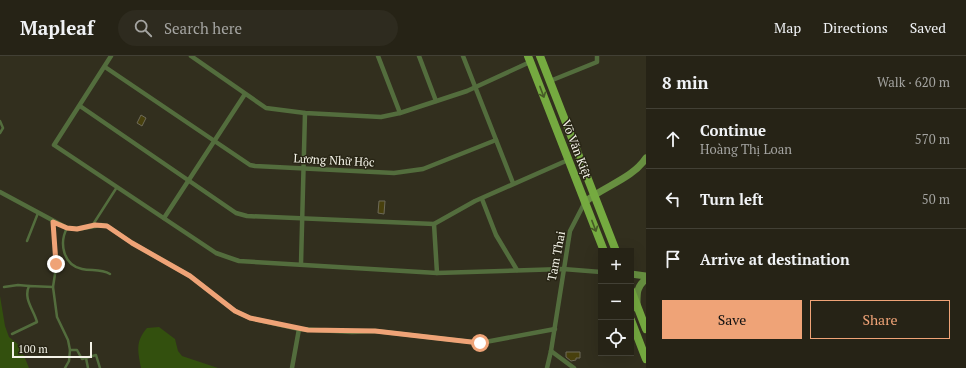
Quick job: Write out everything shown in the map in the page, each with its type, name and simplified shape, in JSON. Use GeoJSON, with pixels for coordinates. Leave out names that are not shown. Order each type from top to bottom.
{"type":"FeatureCollection","features":[{"type":"Feature","properties":{"kind":"main road","name":"Võ Văn Kiệt"},"geometry":{"type":"LineString","coordinates":[[540,56],[615,248]]}},
{"type":"Feature","properties":{"kind":"main road","name":"Võ Văn Kiệt"},"geometry":{"type":"LineString","coordinates":[[529,59],[603,248]]}},
{"type":"Feature","properties":{"kind":"main road"},"geometry":{"type":"LineString","coordinates":[[634,308],[646,329]]}},
{"type":"Feature","properties":{"kind":"main road"},"geometry":{"type":"LineString","coordinates":[[634,328],[646,359]]}},
{"type":"Feature","properties":{"kind":"street"},"geometry":{"type":"LineString","coordinates":[[111,56],[54,145],[210,250],[228,258],[238,261],[437,273],[563,269],[598,272]]}},
{"type":"Feature","properties":{"kind":"street"},"geometry":{"type":"LineString","coordinates":[[191,56],[266,108],[305,113],[381,116],[400,114],[475,87],[529,59]]}},
{"type":"Feature","properties":{"kind":"street"},"geometry":{"type":"LineString","coordinates":[[378,56],[400,114]]}},
{"type":"Feature","properties":{"kind":"street"},"geometry":{"type":"LineString","coordinates":[[419,56],[436,101]]}},
{"type":"Feature","properties":{"kind":"street"},"geometry":{"type":"LineString","coordinates":[[462,56],[513,184]]}},
{"type":"Feature","properties":{"kind":"street"},"geometry":{"type":"LineString","coordinates":[[550,81],[597,62],[597,56]]}},
{"type":"Feature","properties":{"kind":"street","name":"Lương Nhữ Hộc"},"geometry":{"type":"LineString","coordinates":[[104,67],[250,165],[394,174],[416,171],[496,140]]}},
{"type":"Feature","properties":{"kind":"street"},"geometry":{"type":"LineString","coordinates":[[164,218],[245,94]]}},
{"type":"Feature","properties":{"kind":"street"},"geometry":{"type":"LineString","coordinates":[[80,106],[236,213],[247,216],[434,224],[482,198],[568,160]]}},
{"type":"Feature","properties":{"kind":"street"},"geometry":{"type":"LineString","coordinates":[[301,264],[305,113]]}},
{"type":"Feature","properties":{"kind":"street","name":"Tam Thai"},"geometry":{"type":"LineString","coordinates":[[547,368],[552,351],[563,269],[570,232],[585,202],[637,169],[646,158]]}},
{"type":"Feature","properties":{"kind":"street"},"geometry":{"type":"LineString","coordinates":[[0,192],[65,228],[77,229],[92,226],[107,226],[132,243],[163,259],[205,287],[235,311],[250,318],[298,329],[352,332],[375,331],[480,343],[555,329]]}},
{"type":"Feature","properties":{"kind":"street"},"geometry":{"type":"LineString","coordinates":[[482,198],[496,235],[517,270]]}},
{"type":"Feature","properties":{"kind":"street"},"geometry":{"type":"LineString","coordinates":[[434,224],[437,273]]}},
{"type":"Feature","properties":{"kind":"street"},"geometry":{"type":"LineString","coordinates":[[634,275],[646,278]]}},
{"type":"Feature","properties":{"kind":"street"},"geometry":{"type":"LineString","coordinates":[[634,308],[636,291],[646,278]]}},
{"type":"Feature","properties":{"kind":"street"},"geometry":{"type":"LineString","coordinates":[[292,368],[298,329]]}},
{"type":"Feature","properties":{"kind":"street"},"geometry":{"type":"LineString","coordinates":[[552,351],[574,368]]}},
{"type":"Feature","properties":{"kind":"lane"},"geometry":{"type":"LineString","coordinates":[[0,121],[3,128],[0,133]]}},
{"type":"Feature","properties":{"kind":"lane"},"geometry":{"type":"LineString","coordinates":[[92,226],[117,186]]}},
{"type":"Feature","properties":{"kind":"lane"},"geometry":{"type":"LineString","coordinates":[[27,241],[38,213]]}},
{"type":"Feature","properties":{"kind":"lane"},"geometry":{"type":"LineString","coordinates":[[54,222],[56,264],[53,287],[58,322],[68,340],[70,350],[65,368]]}},
{"type":"Feature","properties":{"kind":"lane"},"geometry":{"type":"LineString","coordinates":[[65,228],[62,247],[70,261],[80,269],[101,270],[110,274]]}},
{"type":"Feature","properties":{"kind":"lane"},"geometry":{"type":"LineString","coordinates":[[4,287],[18,285],[53,287]]}},
{"type":"Feature","properties":{"kind":"lane"},"geometry":{"type":"LineString","coordinates":[[12,334],[37,322],[28,302],[29,286]]}},
{"type":"Feature","properties":{"kind":"lane"},"geometry":{"type":"LineString","coordinates":[[70,350],[76,349],[81,358],[96,355],[100,368]]}},
{"type":"Feature","properties":{"kind":"lane"},"geometry":{"type":"LineString","coordinates":[[86,358],[88,368]]}},
{"type":"Feature","properties":{"kind":"green space"},"geometry":{"type":"Polygon","coordinates":[[[0,296],[5,326],[9,337],[20,346],[29,368],[0,368],[0,296]]]}},
{"type":"Feature","properties":{"kind":"green space"},"geometry":{"type":"Polygon","coordinates":[[[159,327],[175,339],[178,351],[182,356],[218,368],[141,368],[138,352],[139,342],[147,328],[159,327]]]}},
{"type":"Feature","properties":{"kind":"building"},"geometry":{"type":"Polygon","coordinates":[[[141,115],[146,118],[142,126],[137,123],[141,115]]]}},
{"type":"Feature","properties":{"kind":"building"},"geometry":{"type":"Polygon","coordinates":[[[379,201],[385,201],[384,214],[378,213],[379,201]]]}},
{"type":"Feature","properties":{"kind":"building"},"geometry":{"type":"Polygon","coordinates":[[[566,352],[580,352],[580,358],[576,358],[576,360],[571,361],[566,357],[566,352]]]}},
{"type":"Feature","properties":{"kind":"route"},"geometry":{"type":"LineString","coordinates":[[56,264],[54,241],[55,226],[53,222],[67,228],[77,229],[100,224],[107,226],[132,243],[163,259],[190,276],[235,311],[250,318],[298,329],[352,332],[375,331],[480,343]]}}]}
